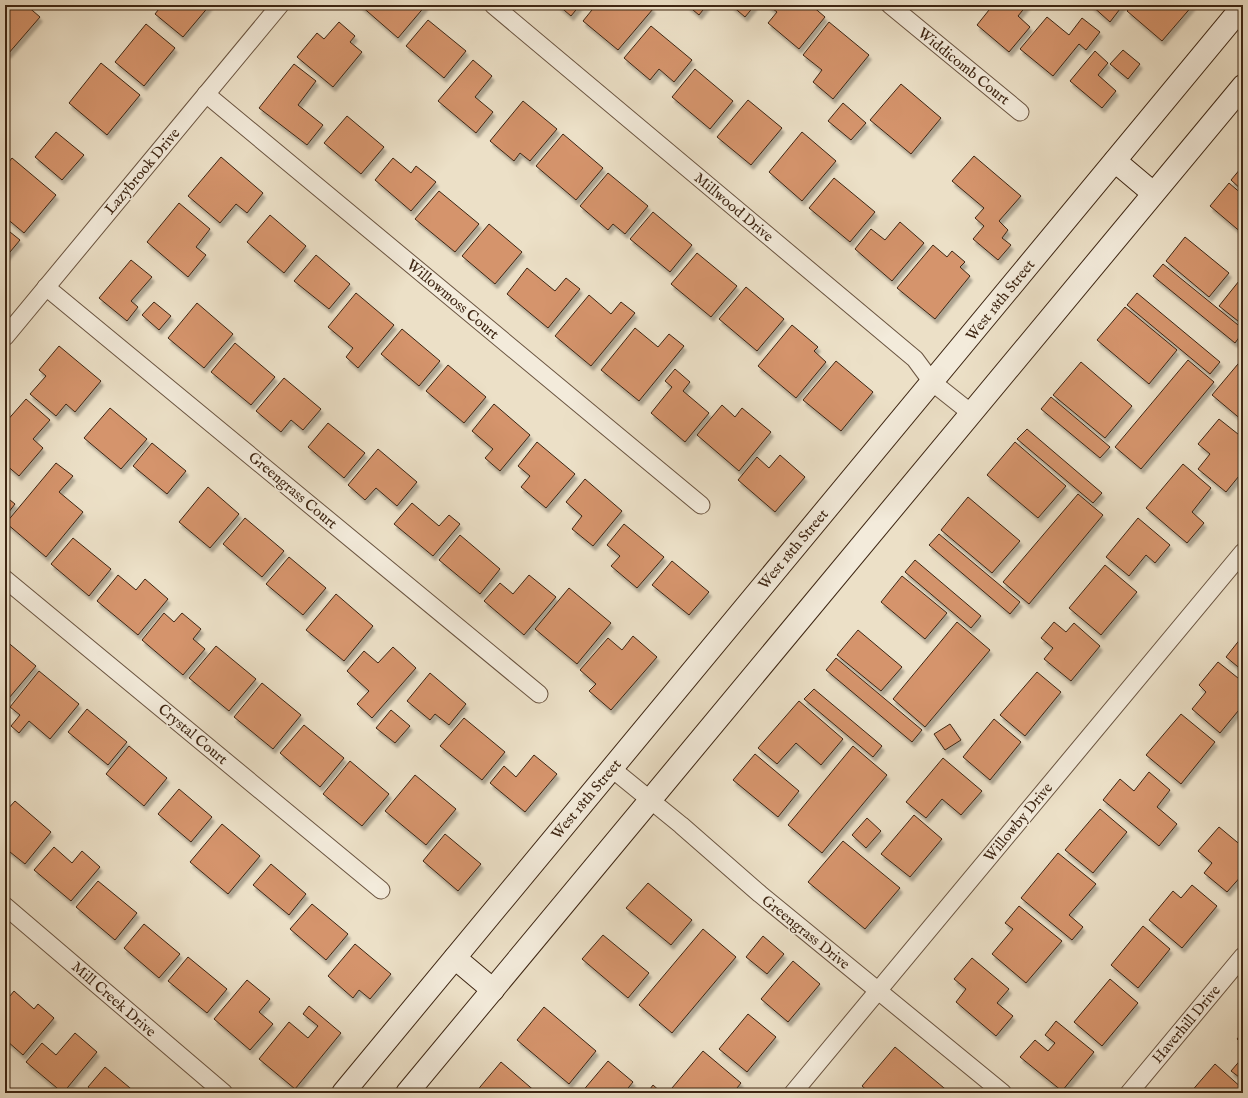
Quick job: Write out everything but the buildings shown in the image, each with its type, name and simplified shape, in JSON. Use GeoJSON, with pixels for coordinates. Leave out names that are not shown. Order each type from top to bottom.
{"type":"FeatureCollection","features":[{"type":"Feature","properties":{"kind":"main road","name":"West 18th Street"},"geometry":{"type":"LineString","coordinates":[[343,1093],[1243,6]]}},
{"type":"Feature","properties":{"kind":"main road"},"geometry":{"type":"LineString","coordinates":[[406,1093],[1243,86]]}},
{"type":"Feature","properties":{"kind":"main road"},"geometry":{"type":"LineString","coordinates":[[1114,161],[1153,193]]}},
{"type":"Feature","properties":{"kind":"main road"},"geometry":{"type":"LineString","coordinates":[[454,958],[492,990]]}},
{"type":"Feature","properties":{"kind":"street","name":"Lazybrook Drive"},"geometry":{"type":"LineString","coordinates":[[5,336],[280,5]]}},
{"type":"Feature","properties":{"kind":"street","name":"Millwood Drive"},"geometry":{"type":"LineString","coordinates":[[492,5],[915,359],[932,382],[971,413]]}},
{"type":"Feature","properties":{"kind":"street","name":"Widdicomb Court"},"geometry":{"type":"LineString","coordinates":[[890,5],[1020,112]]}},
{"type":"Feature","properties":{"kind":"street","name":"Willowmoss Court"},"geometry":{"type":"LineString","coordinates":[[206,94],[701,505]]}},
{"type":"Feature","properties":{"kind":"street","name":"Greengrass Court"},"geometry":{"type":"LineString","coordinates":[[46,287],[539,694]]}},
{"type":"Feature","properties":{"kind":"street","name":"Willowby Drive"},"geometry":{"type":"LineString","coordinates":[[793,1093],[877,990],[1243,552]]}},
{"type":"Feature","properties":{"kind":"street","name":"Crystal Court"},"geometry":{"type":"LineString","coordinates":[[5,579],[381,890]]}},
{"type":"Feature","properties":{"kind":"street","name":"Greengrass Drive"},"geometry":{"type":"LineString","coordinates":[[612,768],[760,894],[1003,1093]]}},
{"type":"Feature","properties":{"kind":"street","name":"Mill Creek Drive"},"geometry":{"type":"LineString","coordinates":[[5,906],[224,1093]]}},
{"type":"Feature","properties":{"kind":"street","name":"Haverhill Drive"},"geometry":{"type":"LineString","coordinates":[[1129,1093],[1243,956]]}}]}
